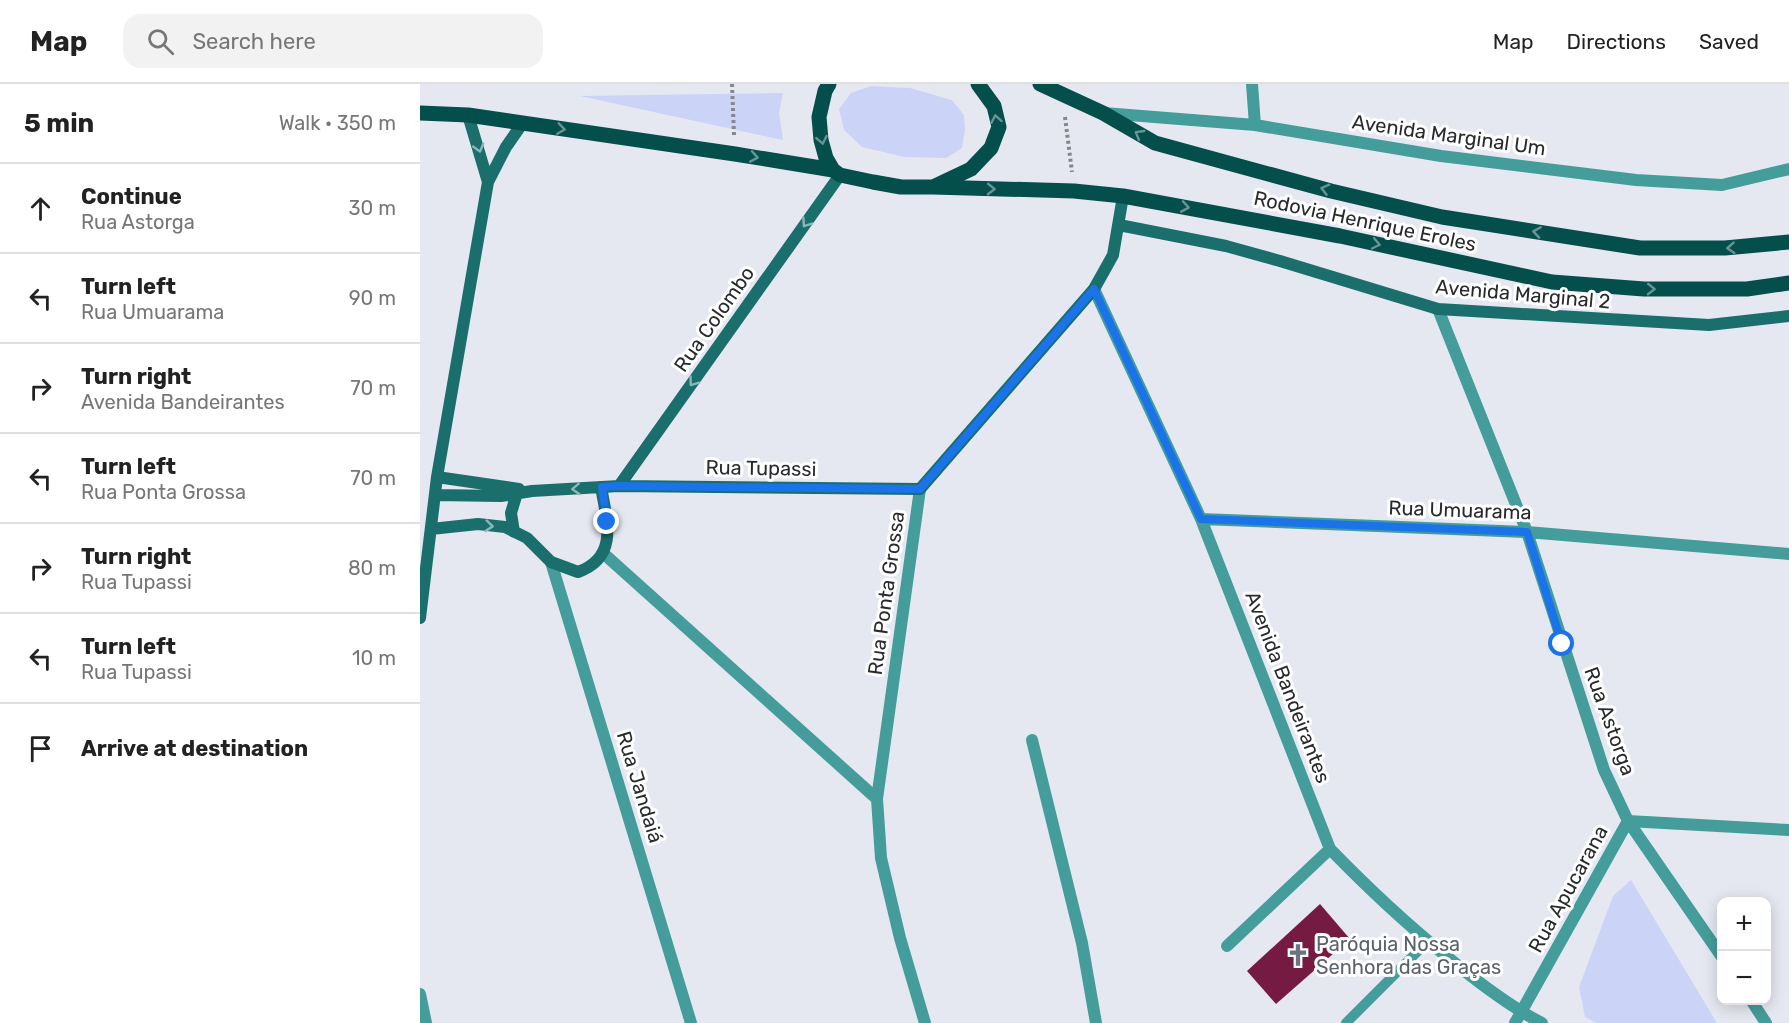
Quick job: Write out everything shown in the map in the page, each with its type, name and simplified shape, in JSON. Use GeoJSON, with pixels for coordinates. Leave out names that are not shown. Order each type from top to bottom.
{"type":"FeatureCollection","features":[{"type":"Feature","properties":{"kind":"main road"},"geometry":{"type":"LineString","coordinates":[[829,84],[819,117],[821,140],[826,158],[836,173]]}},
{"type":"Feature","properties":{"kind":"main road"},"geometry":{"type":"LineString","coordinates":[[933,187],[971,170],[991,148],[999,127],[994,106],[978,84]]}},
{"type":"Feature","properties":{"kind":"main road","name":"Rodovia Henrique Eroles"},"geometry":{"type":"LineString","coordinates":[[1040,84],[1103,113],[1155,143],[1331,191],[1442,217],[1640,248],[1725,248],[1789,242]]}},
{"type":"Feature","properties":{"kind":"main road","name":"Rodovia Henrique Eroles"},"geometry":{"type":"LineString","coordinates":[[420,113],[468,115],[735,154],[901,187],[1074,191],[1124,196],[1340,236],[1552,282],[1644,289],[1748,289],[1789,283]]}},
{"type":"Feature","properties":{"kind":"street"},"geometry":{"type":"LineString","coordinates":[[1252,84],[1255,125]]}},
{"type":"Feature","properties":{"kind":"street","name":"Avenida Marginal Um"},"geometry":{"type":"LineString","coordinates":[[1103,113],[1255,125],[1441,156],[1636,180],[1722,185],[1789,169]]}},
{"type":"Feature","properties":{"kind":"street"},"geometry":{"type":"LineString","coordinates":[[468,115],[488,182]]}},
{"type":"Feature","properties":{"kind":"street"},"geometry":{"type":"LineString","coordinates":[[420,618],[437,477],[488,182],[506,147],[522,124]]}},
{"type":"Feature","properties":{"kind":"street","name":"Rua Colombo"},"geometry":{"type":"LineString","coordinates":[[619,486],[836,173]]}},
{"type":"Feature","properties":{"kind":"street","name":"Rua Ponta Grossa"},"geometry":{"type":"LineString","coordinates":[[925,1023],[900,938],[881,858],[877,799],[920,489],[1094,289],[1113,255],[1124,196]]}},
{"type":"Feature","properties":{"kind":"street","name":"Avenida Marginal 2"},"geometry":{"type":"LineString","coordinates":[[1119,225],[1237,249],[1438,309],[1709,325],[1789,316]]}},
{"type":"Feature","properties":{"kind":"street","name":"Avenida Bandeirantes"},"geometry":{"type":"LineString","coordinates":[[1094,289],[1201,519],[1330,849],[1369,889],[1518,1018],[1542,1023]]}},
{"type":"Feature","properties":{"kind":"street","name":"Rua Astorga"},"geometry":{"type":"LineString","coordinates":[[1438,309],[1527,532],[1604,770],[1628,821],[1718,951]]}},
{"type":"Feature","properties":{"kind":"street"},"geometry":{"type":"LineString","coordinates":[[437,477],[532,490]]}},
{"type":"Feature","properties":{"kind":"street","name":"Rua Tupassi"},"geometry":{"type":"LineString","coordinates":[[435,495],[501,496],[532,490],[619,486],[920,489]]}},
{"type":"Feature","properties":{"kind":"street"},"geometry":{"type":"LineString","coordinates":[[431,529],[478,524],[505,527],[527,537],[551,562],[578,572],[588,569],[597,562],[607,540],[602,487]]}},
{"type":"Feature","properties":{"kind":"street"},"geometry":{"type":"LineString","coordinates":[[514,531],[511,513],[517,493]]}},
{"type":"Feature","properties":{"kind":"street","name":"Rua Umuarama"},"geometry":{"type":"LineString","coordinates":[[1201,519],[1527,532],[1789,554]]}},
{"type":"Feature","properties":{"kind":"street"},"geometry":{"type":"LineString","coordinates":[[603,553],[877,799]]}},
{"type":"Feature","properties":{"kind":"street","name":"Rua Jandaiá"},"geometry":{"type":"LineString","coordinates":[[551,562],[691,1023]]}},
{"type":"Feature","properties":{"kind":"street"},"geometry":{"type":"LineString","coordinates":[[1032,740],[1082,943],[1096,1023]]}},
{"type":"Feature","properties":{"kind":"street","name":"Rua Apucarana"},"geometry":{"type":"LineString","coordinates":[[1518,1018],[1628,821],[1789,830]]}},
{"type":"Feature","properties":{"kind":"street"},"geometry":{"type":"LineString","coordinates":[[1227,946],[1330,849]]}},
{"type":"Feature","properties":{"kind":"street"},"geometry":{"type":"LineString","coordinates":[[420,994],[426,1023]]}},
{"type":"Feature","properties":{"kind":"street"},"geometry":{"type":"LineString","coordinates":[[1754,1005],[1766,1023]]}},
{"type":"Feature","properties":{"kind":"lane"},"geometry":{"type":"LineString","coordinates":[[1346,1023],[1428,941]]}},
{"type":"Feature","properties":{"kind":"path"},"geometry":{"type":"LineString","coordinates":[[732,84],[735,154]]}},
{"type":"Feature","properties":{"kind":"path"},"geometry":{"type":"LineString","coordinates":[[1061,94],[1074,191]]}},
{"type":"Feature","properties":{"kind":"shaded area"},"geometry":{"type":"Polygon","coordinates":[[[871,86],[910,88],[952,100],[964,115],[965,130],[962,148],[946,158],[904,157],[862,147],[844,130],[839,109],[851,93],[871,86]]]}},
{"type":"Feature","properties":{"kind":"shaded area"},"geometry":{"type":"Polygon","coordinates":[[[783,93],[779,113],[783,140],[580,96],[783,93]]]}},
{"type":"Feature","properties":{"kind":"shaded area"},"geometry":{"type":"Polygon","coordinates":[[[1631,880],[1717,1023],[1596,1023],[1585,1017],[1579,987],[1613,896],[1631,880]]]}},
{"type":"Feature","properties":{"kind":"building","name":"Paróquia Nossa Senhora das Graças"},"geometry":{"type":"Polygon","coordinates":[[[1320,904],[1350,939],[1276,1004],[1247,971],[1320,904]]]}},
{"type":"Feature","properties":{"kind":"place","name":"Paróquia Nossa Senhora das Graças"},"geometry":{"type":"Point","coordinates":[1298,955]}},
{"type":"Feature","properties":{"kind":"route"},"geometry":{"type":"LineString","coordinates":[[607,522],[602,487],[920,489],[1094,289],[1201,519],[1527,532],[1562,644]]}}]}
